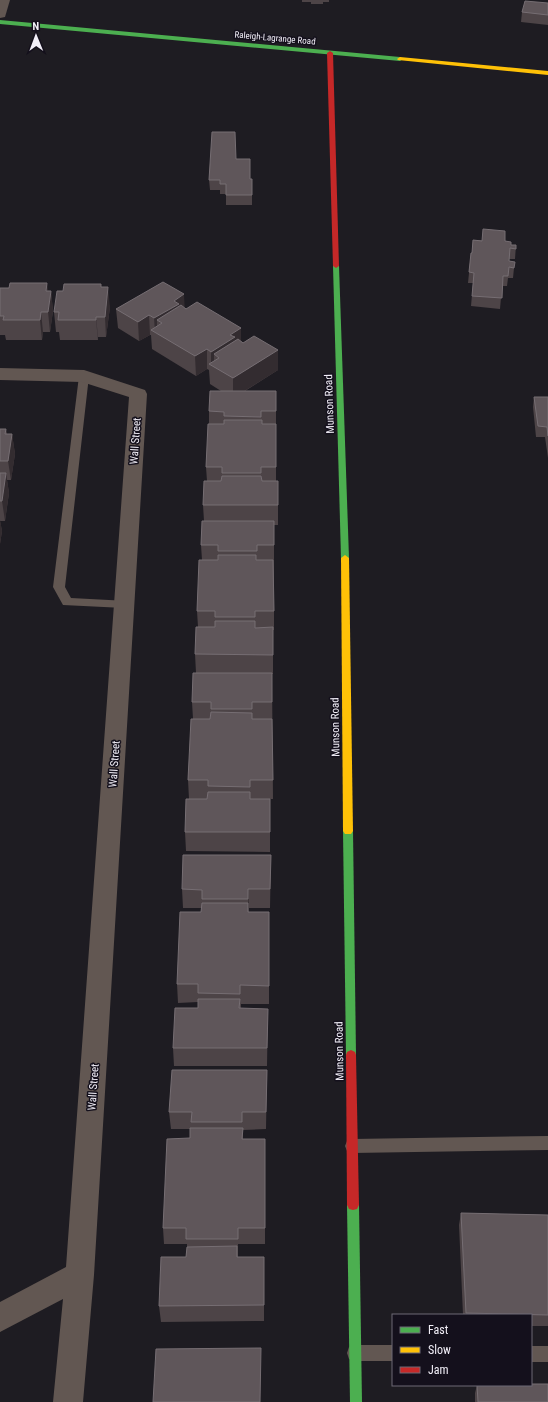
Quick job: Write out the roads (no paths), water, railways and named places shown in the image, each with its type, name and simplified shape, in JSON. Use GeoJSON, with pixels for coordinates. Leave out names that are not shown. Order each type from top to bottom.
{"type":"FeatureCollection","features":[{"type":"Feature","properties":{"kind":"street"},"geometry":{"type":"LineString","coordinates":[[0,14],[3,0]]}},
{"type":"Feature","properties":{"kind":"street","name":"Raleigh-Lagrange Road"},"geometry":{"type":"LineString","coordinates":[[0,22],[548,73]]}},
{"type":"Feature","properties":{"kind":"street","name":"Munson Road"},"geometry":{"type":"LineString","coordinates":[[330,53],[344,516],[356,1402]]}},
{"type":"Feature","properties":{"kind":"street","name":"Wall Street"},"geometry":{"type":"LineString","coordinates":[[0,374],[84,376],[138,394],[80,1275],[68,1402]]}},
{"type":"Feature","properties":{"kind":"street"},"geometry":{"type":"LineString","coordinates":[[0,1318],[80,1275]]}},
{"type":"Feature","properties":{"kind":"lane"},"geometry":{"type":"LineString","coordinates":[[84,376],[59,587],[67,602],[124,604]]}},
{"type":"Feature","properties":{"kind":"lane"},"geometry":{"type":"LineString","coordinates":[[352,1146],[548,1143]]}},
{"type":"Feature","properties":{"kind":"lane"},"geometry":{"type":"LineString","coordinates":[[355,1353],[392,1353]]}},
{"type":"Feature","properties":{"kind":"lane"},"geometry":{"type":"LineString","coordinates":[[532,1354],[548,1354]]}}]}
